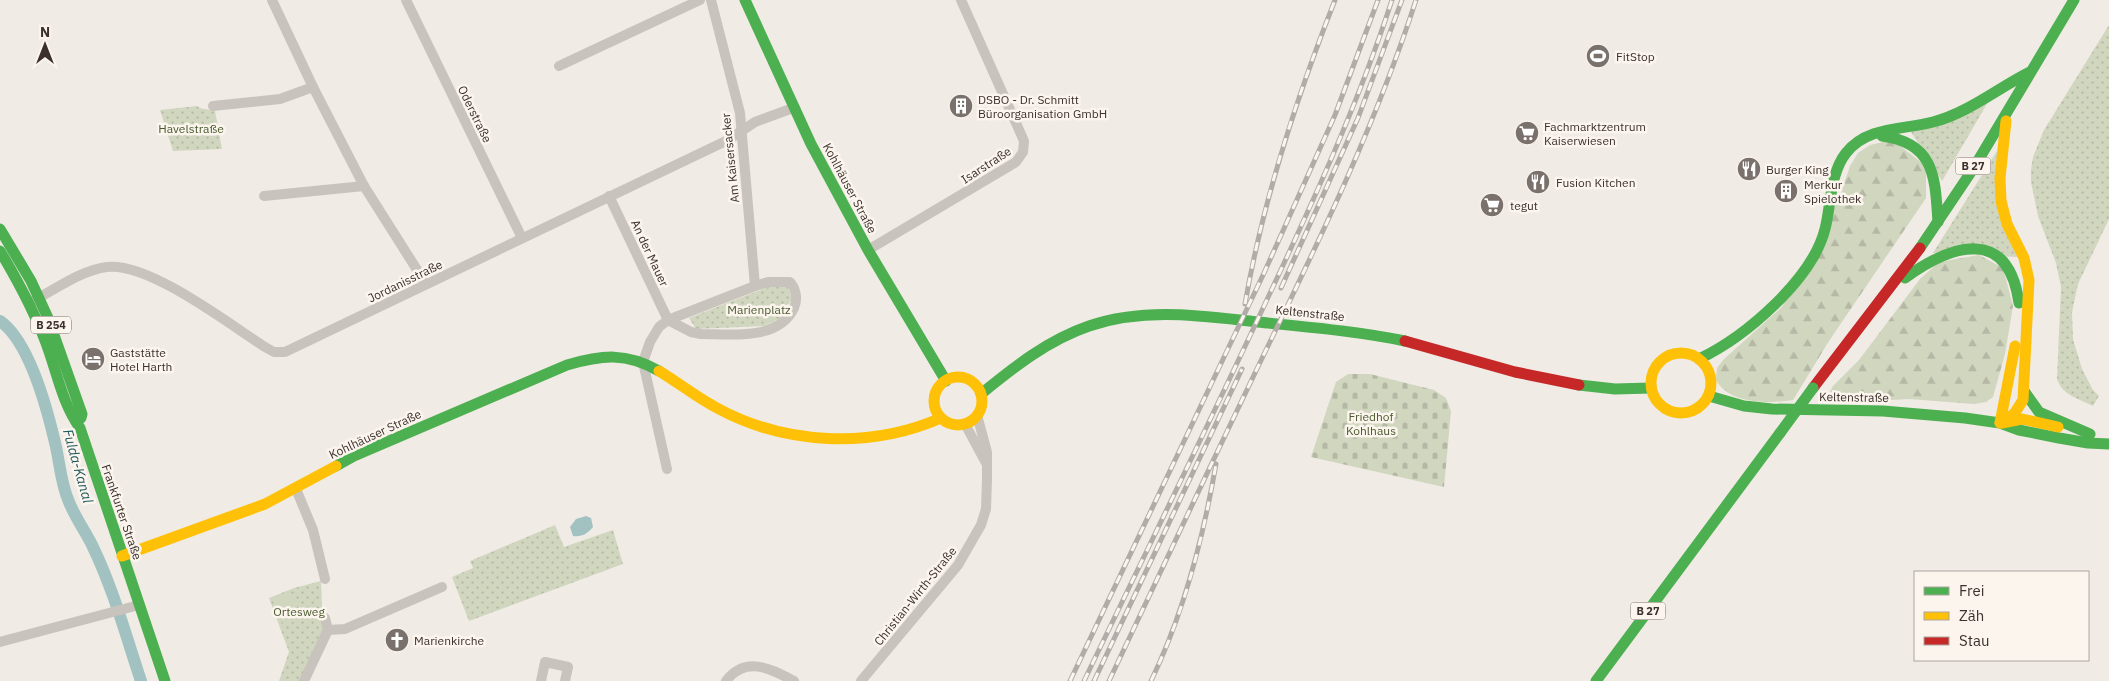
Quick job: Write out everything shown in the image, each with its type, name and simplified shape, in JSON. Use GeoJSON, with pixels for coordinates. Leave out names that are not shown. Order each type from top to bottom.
{"type":"FeatureCollection","features":[{"type":"Feature","properties":{"kind":"main road","name":"Kohlhäuser Straße"},"geometry":{"type":"LineString","coordinates":[[745,0],[793,108],[868,250],[946,381]]}},
{"type":"Feature","properties":{"kind":"main road","name":"B 27"},"geometry":{"type":"LineString","coordinates":[[1596,681],[1813,388],[1893,286],[1938,222],[2009,109],[2074,0]]}},
{"type":"Feature","properties":{"kind":"main road"},"geometry":{"type":"LineString","coordinates":[[1700,359],[1728,344],[1784,297],[1809,266],[1822,241],[1840,161],[1853,146],[1864,138],[1884,130],[1944,120],[1978,104],[2015,79],[2030,72]]}},
{"type":"Feature","properties":{"kind":"main road"},"geometry":{"type":"LineString","coordinates":[[2000,423],[2020,408],[2023,400],[2029,280],[2024,258],[2006,218],[2000,189],[2002,137],[2009,109]]}},
{"type":"Feature","properties":{"kind":"main road"},"geometry":{"type":"LineString","coordinates":[[1864,138],[1883,135],[1895,136],[1916,147],[1924,155],[1934,177],[1938,222]]}},
{"type":"Feature","properties":{"kind":"main road","name":"Frankfurter Straße"},"geometry":{"type":"LineString","coordinates":[[0,229],[23,267],[71,418],[80,428],[165,681]]}},
{"type":"Feature","properties":{"kind":"main road"},"geometry":{"type":"LineString","coordinates":[[1893,286],[1939,255],[1961,248],[1986,251],[2007,264],[2018,284],[2019,301],[2016,338],[2000,423]]}},
{"type":"Feature","properties":{"kind":"main road","name":"Frankfurter Straße"},"geometry":{"type":"LineString","coordinates":[[0,251],[34,300]]}},
{"type":"Feature","properties":{"kind":"main road","name":"Keltenstraße"},"geometry":{"type":"LineString","coordinates":[[981,394],[1045,346],[1070,333],[1091,325],[1118,319],[1162,314],[1353,331],[1416,344],[1579,385],[1602,388],[1651,388]]}},
{"type":"Feature","properties":{"kind":"main road"},"geometry":{"type":"LineString","coordinates":[[1709,371],[1725,351],[1728,344]]}},
{"type":"Feature","properties":{"kind":"main road"},"geometry":{"type":"LineString","coordinates":[[1676,353],[1686,353],[1700,359],[1709,371],[1712,388],[1709,396],[1696,410],[1677,413],[1660,405],[1654,397],[1651,388],[1654,370],[1659,362],[1667,357],[1676,353]]}},
{"type":"Feature","properties":{"kind":"main road","name":"Kohlhäuser Straße"},"geometry":{"type":"LineString","coordinates":[[122,556],[247,512],[296,489],[354,456],[567,366],[606,355],[620,355],[642,362],[729,414],[756,424],[808,435],[826,438],[872,438],[901,433],[941,418]]}},
{"type":"Feature","properties":{"kind":"main road"},"geometry":{"type":"LineString","coordinates":[[956,378],[967,379],[976,385],[981,394],[981,407],[977,415],[965,424],[952,424],[941,418],[938,413],[935,401],[938,390],[946,381],[956,378]]}},
{"type":"Feature","properties":{"kind":"main road"},"geometry":{"type":"LineString","coordinates":[[2024,391],[2039,412],[2090,434]]}},
{"type":"Feature","properties":{"kind":"main road","name":"Keltenstraße"},"geometry":{"type":"LineString","coordinates":[[1709,396],[1744,406],[1772,409],[1883,411],[1938,415],[2000,423],[2019,430],[2088,443],[2109,442]]}},
{"type":"Feature","properties":{"kind":"main road","name":"Keltenstraße"},"geometry":{"type":"LineString","coordinates":[[2000,423],[2022,419],[2090,434],[2109,442]]}},
{"type":"Feature","properties":{"kind":"street"},"geometry":{"type":"LineString","coordinates":[[272,0],[313,87],[364,186],[426,284]]}},
{"type":"Feature","properties":{"kind":"street","name":"Oderstraße"},"geometry":{"type":"LineString","coordinates":[[406,0],[522,238]]}},
{"type":"Feature","properties":{"kind":"street"},"geometry":{"type":"LineString","coordinates":[[558,66],[700,0]]}},
{"type":"Feature","properties":{"kind":"street","name":"Am Kaisersacker"},"geometry":{"type":"LineString","coordinates":[[711,0],[740,113],[740,132],[755,286]]}},
{"type":"Feature","properties":{"kind":"street","name":"Isarstraße"},"geometry":{"type":"LineString","coordinates":[[868,250],[1016,162],[1023,152],[1024,141],[961,0]]}},
{"type":"Feature","properties":{"kind":"street"},"geometry":{"type":"LineString","coordinates":[[213,106],[280,98],[313,87]]}},
{"type":"Feature","properties":{"kind":"street","name":"Jordanisstraße"},"geometry":{"type":"LineString","coordinates":[[34,300],[78,276],[108,267],[125,268],[152,276],[265,347],[274,352],[285,352],[728,140],[755,122],[793,108]]}},
{"type":"Feature","properties":{"kind":"street"},"geometry":{"type":"LineString","coordinates":[[264,196],[364,186]]}},
{"type":"Feature","properties":{"kind":"street","name":"An der Mauer"},"geometry":{"type":"LineString","coordinates":[[609,196],[668,320]]}},
{"type":"Feature","properties":{"kind":"street"},"geometry":{"type":"LineString","coordinates":[[667,469],[642,362],[650,342],[659,327],[668,320],[768,282],[790,282],[795,290],[796,301],[790,315],[781,324],[767,331],[701,334],[691,332],[668,320]]}},
{"type":"Feature","properties":{"kind":"street","name":"Christian-Wirth-Straße"},"geometry":{"type":"LineString","coordinates":[[861,681],[930,599],[968,550],[981,525],[988,494],[987,452],[977,415]]}},
{"type":"Feature","properties":{"kind":"street","name":"Christian-Wirth-Straße"},"geometry":{"type":"LineString","coordinates":[[965,424],[986,463]]}},
{"type":"Feature","properties":{"kind":"street"},"geometry":{"type":"LineString","coordinates":[[296,489],[313,530],[325,579]]}},
{"type":"Feature","properties":{"kind":"street"},"geometry":{"type":"LineString","coordinates":[[328,630],[345,628],[442,586]]}},
{"type":"Feature","properties":{"kind":"street"},"geometry":{"type":"LineString","coordinates":[[0,642],[139,605]]}},
{"type":"Feature","properties":{"kind":"street"},"geometry":{"type":"LineString","coordinates":[[304,681],[328,630],[325,618]]}},
{"type":"Feature","properties":{"kind":"street"},"geometry":{"type":"LineString","coordinates":[[542,681],[546,662],[568,666],[565,681]]}},
{"type":"Feature","properties":{"kind":"street"},"geometry":{"type":"LineString","coordinates":[[726,681],[732,673],[743,668],[755,666],[769,668],[794,681]]}},
{"type":"Feature","properties":{"kind":"green space"},"geometry":{"type":"Polygon","coordinates":[[[2109,25],[2109,219],[2078,284],[2072,312],[2073,339],[2082,369],[2093,390],[2099,396],[2093,406],[2067,393],[2057,379],[2061,287],[2056,263],[2038,216],[2031,182],[2031,170],[2033,157],[2044,130],[2109,25]]]}},
{"type":"Feature","properties":{"kind":"green space"},"geometry":{"type":"Polygon","coordinates":[[[1988,102],[1942,181],[1911,132],[1988,102]]]}},
{"type":"Feature","properties":{"kind":"green space","name":"Havelstraße"},"geometry":{"type":"Polygon","coordinates":[[[197,106],[215,111],[222,149],[173,151],[160,110],[197,106]]]}},
{"type":"Feature","properties":{"kind":"green space"},"geometry":{"type":"Polygon","coordinates":[[[1895,142],[1926,166],[1926,198],[1829,341],[1793,400],[1762,402],[1730,394],[1716,380],[1717,368],[1724,359],[1782,307],[1840,196],[1850,166],[1858,153],[1870,145],[1895,142]]]}},
{"type":"Feature","properties":{"kind":"green space"},"geometry":{"type":"Polygon","coordinates":[[[1997,151],[2017,257],[1933,253],[1997,151]]]}},
{"type":"Feature","properties":{"kind":"green space"},"geometry":{"type":"Polygon","coordinates":[[[1979,255],[2003,268],[2013,306],[2005,354],[1993,397],[1986,402],[1974,404],[1909,399],[1824,403],[1833,386],[1859,360],[1920,279],[1939,262],[1979,255]]]}},
{"type":"Feature","properties":{"kind":"green space","name":"Marienplatz"},"geometry":{"type":"Polygon","coordinates":[[[773,285],[787,285],[792,298],[789,304],[778,308],[781,318],[764,326],[696,329],[689,318],[773,285]]]}},
{"type":"Feature","properties":{"kind":"green space","name":"Friedhof Kohlhaus"},"geometry":{"type":"Polygon","coordinates":[[[1348,374],[1370,374],[1434,390],[1446,398],[1451,411],[1444,487],[1311,457],[1336,382],[1348,374]]]}},
{"type":"Feature","properties":{"kind":"green space"},"geometry":{"type":"Polygon","coordinates":[[[555,525],[564,547],[613,530],[623,564],[469,621],[452,577],[473,568],[470,561],[555,525]]]}},
{"type":"Feature","properties":{"kind":"green space","name":"Ortesweg"},"geometry":{"type":"Polygon","coordinates":[[[321,581],[323,633],[301,681],[279,681],[289,652],[269,598],[294,588],[321,581]]]}},
{"type":"Feature","properties":{"kind":"green space"},"geometry":{"type":"Polygon","coordinates":[[[290,591],[302,618],[284,626],[272,599],[290,591]]]}},
{"type":"Feature","properties":{"kind":"water"},"geometry":{"type":"Polygon","coordinates":[[[586,516],[591,518],[593,527],[589,532],[573,536],[570,527],[576,519],[586,516]]]}},
{"type":"Feature","properties":{"kind":"waterway","name":"Fulda-Kanal"},"geometry":{"type":"LineString","coordinates":[[0,321],[11,331],[29,361],[43,397],[53,432],[66,495],[92,545],[106,578],[141,681]]}},
{"type":"Feature","properties":{"kind":"railway"},"geometry":{"type":"LineString","coordinates":[[1245,304],[1261,227],[1282,150],[1335,0]]}},
{"type":"Feature","properties":{"kind":"railway"},"geometry":{"type":"LineString","coordinates":[[1070,681],[1264,273],[1335,115],[1378,0]]}},
{"type":"Feature","properties":{"kind":"railway"},"geometry":{"type":"LineString","coordinates":[[1084,681],[1242,353],[1316,193],[1349,117],[1392,0]]}},
{"type":"Feature","properties":{"kind":"railway"},"geometry":{"type":"LineString","coordinates":[[1281,288],[1358,118],[1402,0]]}},
{"type":"Feature","properties":{"kind":"railway"},"geometry":{"type":"LineString","coordinates":[[1109,681],[1347,178],[1384,90],[1416,0]]}},
{"type":"Feature","properties":{"kind":"railway"},"geometry":{"type":"LineString","coordinates":[[1094,681],[1242,369]]}},
{"type":"Feature","properties":{"kind":"railway"},"geometry":{"type":"LineString","coordinates":[[1151,681],[1183,602],[1205,520],[1216,464]]}},
{"type":"Feature","properties":{"kind":"traffic: fast"},"geometry":{"type":"LineString","coordinates":[[745,0],[811,144],[868,250],[946,381]]}},
{"type":"Feature","properties":{"kind":"traffic: fast"},"geometry":{"type":"LineString","coordinates":[[1920,248],[1973,169],[2074,0]]}},
{"type":"Feature","properties":{"kind":"traffic: fast"},"geometry":{"type":"LineString","coordinates":[[1699,359],[1736,337],[1756,322],[1792,287],[1806,268],[1818,248],[1825,229],[1837,170],[1846,153],[1855,144],[1875,133],[1922,125],[1946,118],[2030,72]]}},
{"type":"Feature","properties":{"kind":"traffic: fast"},"geometry":{"type":"LineString","coordinates":[[1882,136],[1900,140],[1913,146],[1922,154],[1929,165],[1933,177],[1938,222]]}},
{"type":"Feature","properties":{"kind":"traffic: fast"},"geometry":{"type":"LineString","coordinates":[[0,229],[31,281],[48,318],[82,414],[81,418]]}},
{"type":"Feature","properties":{"kind":"traffic: fast"},"geometry":{"type":"LineString","coordinates":[[1905,278],[1923,266],[1959,251],[1976,249],[1990,252],[2003,262],[2013,278],[2019,303]]}},
{"type":"Feature","properties":{"kind":"traffic: fast"},"geometry":{"type":"LineString","coordinates":[[0,251],[36,319],[64,398],[80,428],[165,681]]}},
{"type":"Feature","properties":{"kind":"traffic: fast"},"geometry":{"type":"LineString","coordinates":[[981,394],[1019,364],[1059,339],[1089,326],[1131,317],[1152,315],[1216,317],[1350,332],[1405,341]]}},
{"type":"Feature","properties":{"kind":"traffic: fast"},"geometry":{"type":"LineString","coordinates":[[336,466],[354,456],[567,365],[603,357],[614,357],[636,361],[659,371]]}},
{"type":"Feature","properties":{"kind":"traffic: fast"},"geometry":{"type":"LineString","coordinates":[[1579,385],[1615,389],[1651,388]]}},
{"type":"Feature","properties":{"kind":"traffic: fast"},"geometry":{"type":"LineString","coordinates":[[1780,433],[1813,388]]}},
{"type":"Feature","properties":{"kind":"traffic: fast"},"geometry":{"type":"LineString","coordinates":[[2024,391],[2039,412],[2090,434]]}},
{"type":"Feature","properties":{"kind":"traffic: fast"},"geometry":{"type":"LineString","coordinates":[[1709,396],[1744,406],[1772,409],[1883,411],[1965,418],[2000,423],[2019,430],[2059,438],[2088,443],[2109,444]]}},
{"type":"Feature","properties":{"kind":"traffic: fast"},"geometry":{"type":"LineString","coordinates":[[1596,681],[1780,433]]}},
{"type":"Feature","properties":{"kind":"traffic: slow"},"geometry":{"type":"LineString","coordinates":[[2000,423],[2014,414],[2023,400],[2029,280],[2024,258],[2007,224],[2001,201],[2000,178],[2006,121]]}},
{"type":"Feature","properties":{"kind":"traffic: slow"},"geometry":{"type":"LineString","coordinates":[[2000,423],[2015,346]]}},
{"type":"Feature","properties":{"kind":"traffic: slow"},"geometry":{"type":"LineString","coordinates":[[1675,353],[1687,353],[1698,358],[1706,366],[1711,377],[1711,383],[1709,395],[1698,408],[1687,413],[1675,413],[1664,408],[1656,400],[1651,389],[1651,377],[1656,366],[1664,358],[1675,353]]}},
{"type":"Feature","properties":{"kind":"traffic: slow"},"geometry":{"type":"LineString","coordinates":[[659,371],[717,408],[771,430],[799,436],[857,438],[886,435],[914,428],[941,418]]}},
{"type":"Feature","properties":{"kind":"traffic: slow"},"geometry":{"type":"LineString","coordinates":[[958,377],[967,379],[975,384],[980,392],[982,401],[980,410],[975,418],[967,423],[958,425],[949,423],[941,418],[936,410],[934,401],[936,392],[941,384],[949,379],[958,377]]}},
{"type":"Feature","properties":{"kind":"traffic: slow"},"geometry":{"type":"LineString","coordinates":[[2002,423],[2022,419],[2058,427]]}},
{"type":"Feature","properties":{"kind":"traffic: slow"},"geometry":{"type":"LineString","coordinates":[[122,556],[265,504],[336,466]]}},
{"type":"Feature","properties":{"kind":"traffic: jam"},"geometry":{"type":"LineString","coordinates":[[1813,388],[1920,248]]}},
{"type":"Feature","properties":{"kind":"traffic: jam"},"geometry":{"type":"LineString","coordinates":[[1405,341],[1515,372],[1579,385]]}},
{"type":"Feature","properties":{"kind":"place","name":"FitStop"},"geometry":{"type":"Point","coordinates":[1598,56]}},
{"type":"Feature","properties":{"kind":"place","name":"DSBO - Dr. Schmitt Büroorganisation GmbH"},"geometry":{"type":"Point","coordinates":[961,106]}},
{"type":"Feature","properties":{"kind":"place","name":"Fachmarktzentrum Kaiserwiesen"},"geometry":{"type":"Point","coordinates":[1527,133]}},
{"type":"Feature","properties":{"kind":"place","name":"Burger King"},"geometry":{"type":"Point","coordinates":[1749,169]}},
{"type":"Feature","properties":{"kind":"place","name":"Fusion Kitchen"},"geometry":{"type":"Point","coordinates":[1538,182]}},
{"type":"Feature","properties":{"kind":"place","name":"Merkur Spielothek"},"geometry":{"type":"Point","coordinates":[1786,191]}},
{"type":"Feature","properties":{"kind":"place","name":"tegut"},"geometry":{"type":"Point","coordinates":[1492,205]}},
{"type":"Feature","properties":{"kind":"place","name":"Gaststätte Hotel Harth"},"geometry":{"type":"Point","coordinates":[93,359]}},
{"type":"Feature","properties":{"kind":"place","name":"Marienkirche"},"geometry":{"type":"Point","coordinates":[397,640]}}]}
